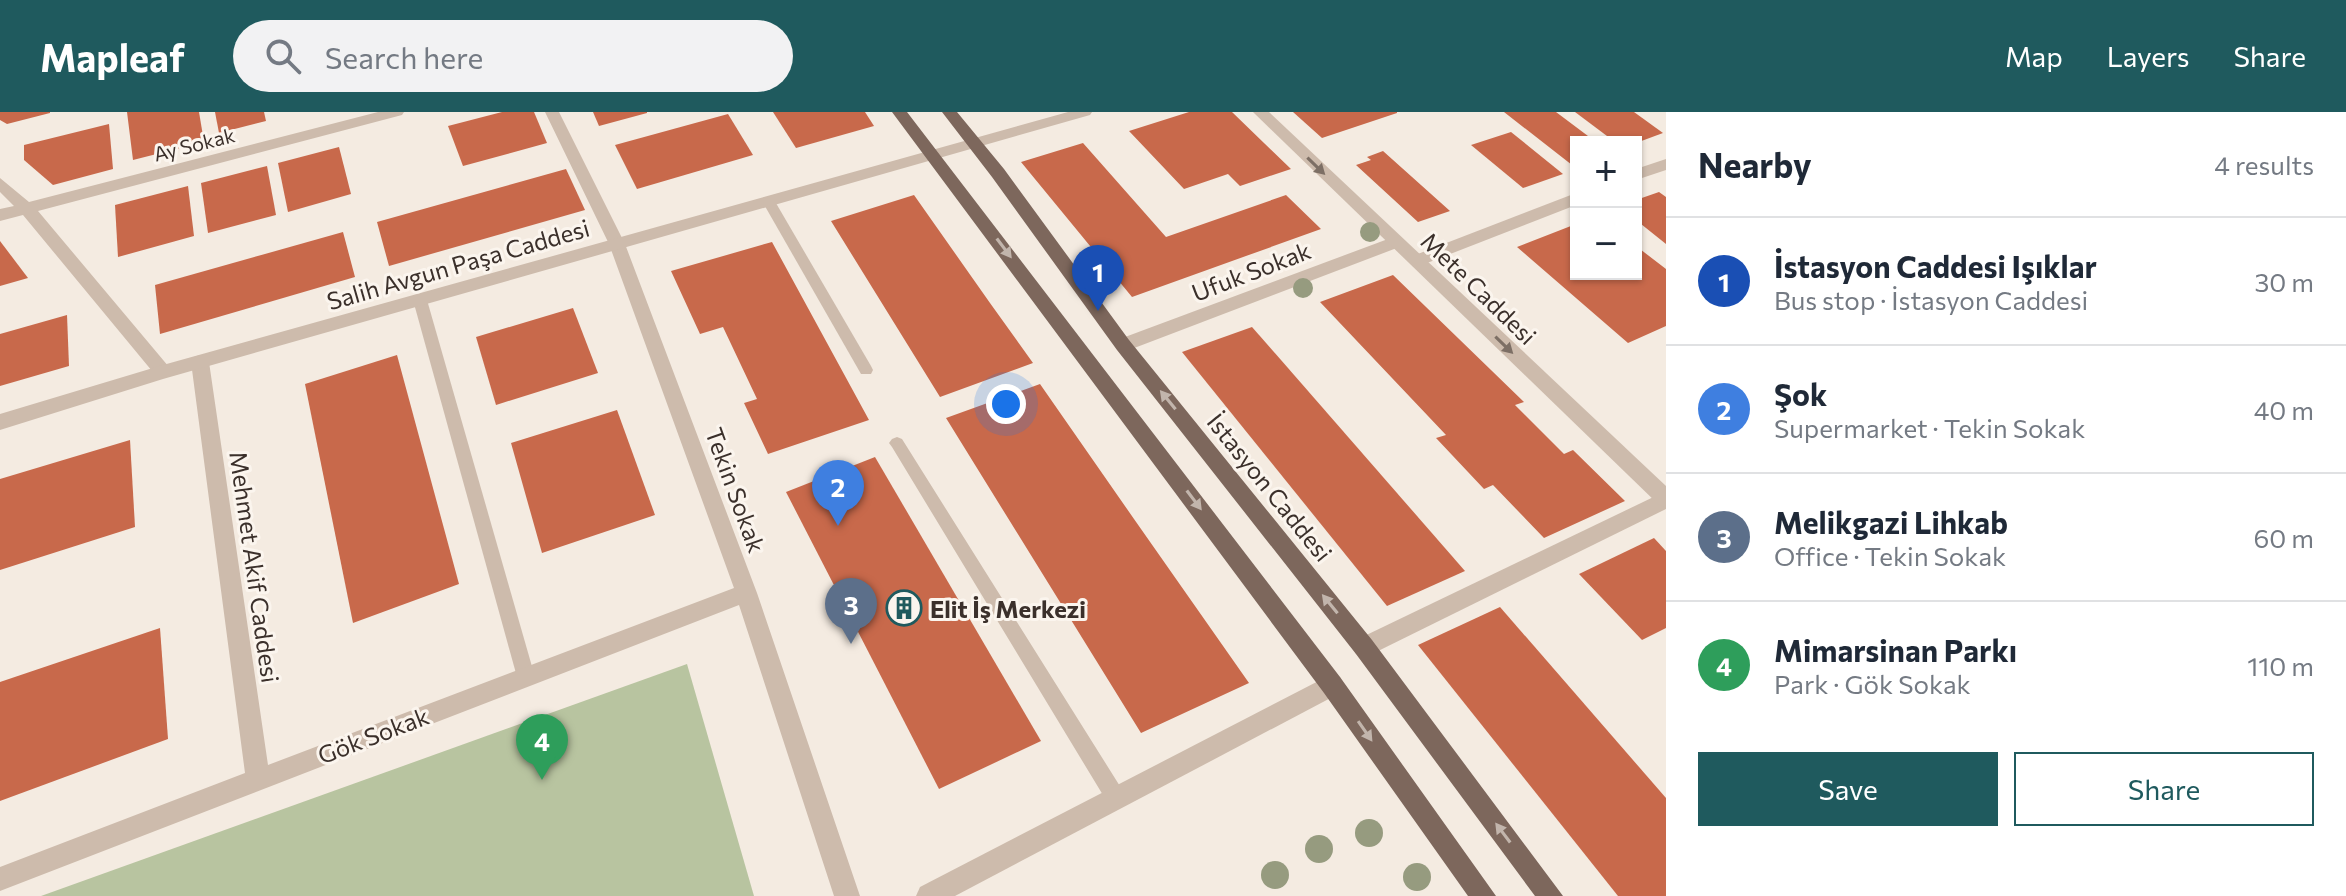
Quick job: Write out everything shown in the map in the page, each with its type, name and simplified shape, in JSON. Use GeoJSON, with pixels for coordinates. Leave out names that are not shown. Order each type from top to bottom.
{"type":"FeatureCollection","features":[{"type":"Feature","properties":{"kind":"main road"},"geometry":{"type":"LineString","coordinates":[[899,112],[1332,685],[1483,896]]}},
{"type":"Feature","properties":{"kind":"main road","name":"İstasyon Caddesi"},"geometry":{"type":"LineString","coordinates":[[949,112],[1123,345],[1364,647],[1550,896]]}},
{"type":"Feature","properties":{"kind":"street","name":"Ay Sokak"},"geometry":{"type":"LineString","coordinates":[[0,215],[397,112]]}},
{"type":"Feature","properties":{"kind":"street","name":"Tekin Sokak"},"geometry":{"type":"LineString","coordinates":[[552,112],[617,244],[746,593],[847,896]]}},
{"type":"Feature","properties":{"kind":"street","name":"Salih Avgun Paşa Caddesi"},"geometry":{"type":"LineString","coordinates":[[0,422],[163,372],[1085,112]]}},
{"type":"Feature","properties":{"kind":"street","name":"Mete Caddesi"},"geometry":{"type":"LineString","coordinates":[[1260,112],[1666,500]]}},
{"type":"Feature","properties":{"kind":"street"},"geometry":{"type":"LineString","coordinates":[[1642,173],[1666,164]]}},
{"type":"Feature","properties":{"kind":"street"},"geometry":{"type":"LineString","coordinates":[[0,183],[26,208],[163,372]]}},
{"type":"Feature","properties":{"kind":"street"},"geometry":{"type":"LineString","coordinates":[[1416,261],[1570,201]]}},
{"type":"Feature","properties":{"kind":"street","name":"Ufuk Sokak"},"geometry":{"type":"LineString","coordinates":[[1123,345],[1396,242]]}},
{"type":"Feature","properties":{"kind":"street","name":"Mehmet Akif Caddesi"},"geometry":{"type":"LineString","coordinates":[[200,362],[258,779]]}},
{"type":"Feature","properties":{"kind":"street"},"geometry":{"type":"LineString","coordinates":[[1364,647],[1666,500]]}},
{"type":"Feature","properties":{"kind":"street","name":"Gök Sokak"},"geometry":{"type":"LineString","coordinates":[[0,879],[746,593]]}},
{"type":"Feature","properties":{"kind":"street"},"geometry":{"type":"LineString","coordinates":[[929,896],[1332,685]]}},
{"type":"Feature","properties":{"kind":"lane"},"geometry":{"type":"LineString","coordinates":[[768,201],[866,370]]}},
{"type":"Feature","properties":{"kind":"lane"},"geometry":{"type":"LineString","coordinates":[[420,300],[526,677]]}},
{"type":"Feature","properties":{"kind":"lane"},"geometry":{"type":"LineString","coordinates":[[897,443],[1116,798]]}},
{"type":"Feature","properties":{"kind":"green space"},"geometry":{"type":"Polygon","coordinates":[[[687,664],[754,896],[41,896],[687,664]]]}},
{"type":"Feature","properties":{"kind":"building"},"geometry":{"type":"Polygon","coordinates":[[[0,112],[50,113],[7,124],[0,120],[0,112]]]}},
{"type":"Feature","properties":{"kind":"building"},"geometry":{"type":"Polygon","coordinates":[[[127,112],[199,112],[204,142],[133,160],[127,112]]]}},
{"type":"Feature","properties":{"kind":"building"},"geometry":{"type":"Polygon","coordinates":[[[215,112],[264,112],[266,121],[219,133],[215,112]]]}},
{"type":"Feature","properties":{"kind":"building"},"geometry":{"type":"Polygon","coordinates":[[[502,112],[534,112],[547,143],[463,166],[448,126],[502,112]]]}},
{"type":"Feature","properties":{"kind":"building"},"geometry":{"type":"Polygon","coordinates":[[[593,112],[647,112],[647,113],[599,126],[593,112]]]}},
{"type":"Feature","properties":{"kind":"building"},"geometry":{"type":"Polygon","coordinates":[[[773,112],[865,112],[874,126],[796,148],[773,112]]]}},
{"type":"Feature","properties":{"kind":"building"},"geometry":{"type":"Polygon","coordinates":[[[1189,112],[1232,112],[1291,169],[1240,186],[1228,174],[1184,189],[1129,131],[1189,112]]]}},
{"type":"Feature","properties":{"kind":"building"},"geometry":{"type":"Polygon","coordinates":[[[1293,112],[1397,112],[1397,113],[1322,138],[1293,112]]]}},
{"type":"Feature","properties":{"kind":"building"},"geometry":{"type":"Polygon","coordinates":[[[1504,112],[1556,112],[1588,136],[1570,136],[1570,163],[1504,112]]]}},
{"type":"Feature","properties":{"kind":"building"},"geometry":{"type":"Polygon","coordinates":[[[1575,112],[1634,112],[1663,133],[1642,141],[1642,136],[1607,136],[1575,112]]]}},
{"type":"Feature","properties":{"kind":"building"},"geometry":{"type":"Polygon","coordinates":[[[728,114],[753,155],[637,189],[615,145],[728,114]]]}},
{"type":"Feature","properties":{"kind":"building"},"geometry":{"type":"Polygon","coordinates":[[[109,124],[113,169],[53,185],[24,160],[24,145],[109,124]]]}},
{"type":"Feature","properties":{"kind":"building"},"geometry":{"type":"Polygon","coordinates":[[[1511,132],[1563,174],[1523,188],[1471,145],[1511,132]]]}},
{"type":"Feature","properties":{"kind":"building"},"geometry":{"type":"Polygon","coordinates":[[[1083,143],[1166,237],[1286,195],[1321,229],[1132,297],[1021,162],[1083,143]]]}},
{"type":"Feature","properties":{"kind":"building"},"geometry":{"type":"Polygon","coordinates":[[[339,147],[351,194],[288,212],[278,163],[339,147]]]}},
{"type":"Feature","properties":{"kind":"building"},"geometry":{"type":"Polygon","coordinates":[[[1383,151],[1450,211],[1418,222],[1356,165],[1371,160],[1367,157],[1383,151]]]}},
{"type":"Feature","properties":{"kind":"building"},"geometry":{"type":"Polygon","coordinates":[[[267,166],[276,215],[208,233],[201,183],[267,166]]]}},
{"type":"Feature","properties":{"kind":"building"},"geometry":{"type":"Polygon","coordinates":[[[566,169],[585,210],[389,266],[377,222],[566,169]]]}},
{"type":"Feature","properties":{"kind":"building"},"geometry":{"type":"Polygon","coordinates":[[[188,186],[194,236],[118,257],[115,205],[188,186]]]}},
{"type":"Feature","properties":{"kind":"building"},"geometry":{"type":"Polygon","coordinates":[[[1659,192],[1666,197],[1666,244],[1642,225],[1642,198],[1659,192]]]}},
{"type":"Feature","properties":{"kind":"building"},"geometry":{"type":"Polygon","coordinates":[[[914,195],[1033,363],[940,397],[831,221],[914,195]]]}},
{"type":"Feature","properties":{"kind":"building"},"geometry":{"type":"Polygon","coordinates":[[[1570,226],[1570,280],[1642,280],[1642,251],[1666,269],[1666,326],[1628,343],[1517,247],[1570,226]]]}},
{"type":"Feature","properties":{"kind":"building"},"geometry":{"type":"Polygon","coordinates":[[[343,232],[355,277],[160,334],[155,285],[343,232]]]}},
{"type":"Feature","properties":{"kind":"building"},"geometry":{"type":"Polygon","coordinates":[[[0,241],[28,278],[0,286],[0,241]]]}},
{"type":"Feature","properties":{"kind":"building"},"geometry":{"type":"Polygon","coordinates":[[[772,242],[869,420],[768,454],[744,403],[757,399],[723,327],[700,334],[671,271],[772,242]]]}},
{"type":"Feature","properties":{"kind":"building"},"geometry":{"type":"Polygon","coordinates":[[[1393,275],[1524,402],[1515,405],[1564,454],[1573,450],[1625,501],[1544,538],[1493,485],[1484,489],[1436,438],[1446,435],[1320,302],[1393,275]]]}},
{"type":"Feature","properties":{"kind":"building"},"geometry":{"type":"Polygon","coordinates":[[[573,308],[598,373],[496,405],[476,337],[573,308]]]}},
{"type":"Feature","properties":{"kind":"building"},"geometry":{"type":"Polygon","coordinates":[[[67,315],[69,366],[0,386],[0,334],[67,315]]]}},
{"type":"Feature","properties":{"kind":"building"},"geometry":{"type":"Polygon","coordinates":[[[1252,327],[1465,571],[1387,606],[1182,352],[1252,327]]]}},
{"type":"Feature","properties":{"kind":"building"},"geometry":{"type":"Polygon","coordinates":[[[397,355],[459,584],[353,623],[305,384],[397,355]]]}},
{"type":"Feature","properties":{"kind":"building"},"geometry":{"type":"Polygon","coordinates":[[[1040,384],[1249,683],[1141,733],[946,418],[1040,384]]]}},
{"type":"Feature","properties":{"kind":"building"},"geometry":{"type":"Polygon","coordinates":[[[617,410],[655,515],[542,553],[511,443],[617,410]]]}},
{"type":"Feature","properties":{"kind":"building"},"geometry":{"type":"Polygon","coordinates":[[[130,440],[135,527],[0,570],[0,479],[130,440]]]}},
{"type":"Feature","properties":{"kind":"building"},"geometry":{"type":"Polygon","coordinates":[[[875,457],[1041,741],[939,789],[786,492],[875,457]]]}},
{"type":"Feature","properties":{"kind":"building"},"geometry":{"type":"Polygon","coordinates":[[[1654,538],[1666,551],[1666,628],[1642,640],[1579,574],[1654,538]]]}},
{"type":"Feature","properties":{"kind":"building"},"geometry":{"type":"Polygon","coordinates":[[[1500,607],[1666,798],[1666,896],[1618,896],[1418,645],[1500,607]]]}},
{"type":"Feature","properties":{"kind":"building"},"geometry":{"type":"Polygon","coordinates":[[[160,628],[168,739],[0,801],[0,682],[160,628]]]}},
{"type":"Feature","properties":{"kind":"place","name":"İstasyon Caddesi Işıklar"},"geometry":{"type":"Point","coordinates":[1098,311]}},
{"type":"Feature","properties":{"kind":"place","name":"Şok"},"geometry":{"type":"Point","coordinates":[838,526]}},
{"type":"Feature","properties":{"kind":"place","name":"Elit İş Merkezi"},"geometry":{"type":"Point","coordinates":[904,608]}},
{"type":"Feature","properties":{"kind":"place","name":"Melikgazi Lihkab"},"geometry":{"type":"Point","coordinates":[851,644]}},
{"type":"Feature","properties":{"kind":"place","name":"Mimarsinan Parkı"},"geometry":{"type":"Point","coordinates":[542,780]}}]}
